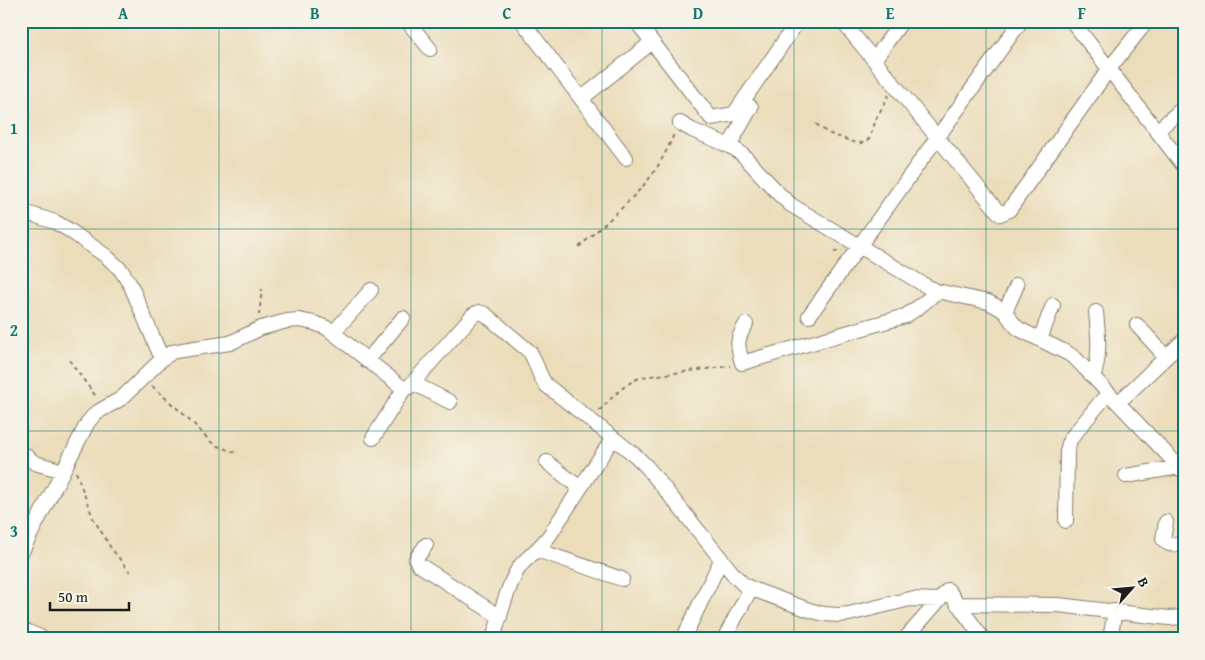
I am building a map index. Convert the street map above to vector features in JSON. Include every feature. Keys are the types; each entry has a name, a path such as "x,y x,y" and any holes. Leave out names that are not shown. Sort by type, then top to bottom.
{"street":[{"path":"407,21 430,49"},
{"path":"522,21 626,158"},
{"path":"636,21 711,118 734,114 798,21"},
{"path":"842,21 1000,214 1009,210 1109,69 1147,21"},
{"path":"874,60 902,21"},
{"path":"810,316 1021,21"},
{"path":"1072,21 1184,166"},
{"path":"581,99 652,42"},
{"path":"1157,130 1184,107"},
{"path":"729,146 751,108"},
{"path":"697,132 706,112"},
{"path":"680,123 729,146 743,156 791,205 860,247 937,291 988,302 996,306 1005,312 1019,329 1069,354 1093,376 1181,470"},
{"path":"21,211 55,222 69,230 106,256 121,270 131,286 162,359"},
{"path":"1005,312 1016,285"},
{"path":"333,333 371,290"},
{"path":"746,324 739,335 738,343 742,363 904,316 923,305 937,291"},
{"path":"1040,339 1053,305"},
{"path":"373,438 409,386 473,315 479,312 485,314 530,352 546,385 636,456 647,467 721,560 744,585 824,614 849,614 910,598 939,600"},
{"path":"1093,376 1097,365 1098,347 1096,312"},
{"path":"367,360 403,318"},
{"path":"21,554 27,526 62,471 88,422 96,413 122,398 162,359 172,352 230,342 258,330 287,321 299,320 327,328 367,360 409,386 450,402"},
{"path":"1137,324 1159,350 1164,359"},
{"path":"1118,403 1184,340"},
{"path":"1066,520 1067,450 1070,440 1108,393"},
{"path":"493,639 514,577 521,565 549,536 613,438"},
{"path":"21,452 36,463 62,471"},
{"path":"547,462 580,488"},
{"path":"1126,476 1181,470"},
{"path":"1166,522 1163,539 1166,544 1173,545 1184,542"},
{"path":"426,545 416,559 418,564 500,617"},
{"path":"537,550 622,579"},
{"path":"683,639 721,560"},
{"path":"724,639 751,588"},
{"path":"905,639 948,590 983,639"},
{"path":"957,604 1058,605 1169,618 1184,618"},
{"path":"1110,639 1115,611"},
{"path":"21,629 42,639"}],"path":[{"path":"816,124 828,133 852,142 862,143 867,141 894,84"},
{"path":"579,247 630,201 652,174 680,123"},
{"path":"258,330 262,289"},
{"path":"69,360 105,408"},
{"path":"590,420 623,387 642,377 720,368 742,363"},
{"path":"143,377 211,442 236,453"},
{"path":"70,456 93,518 111,548 130,572"}]}
